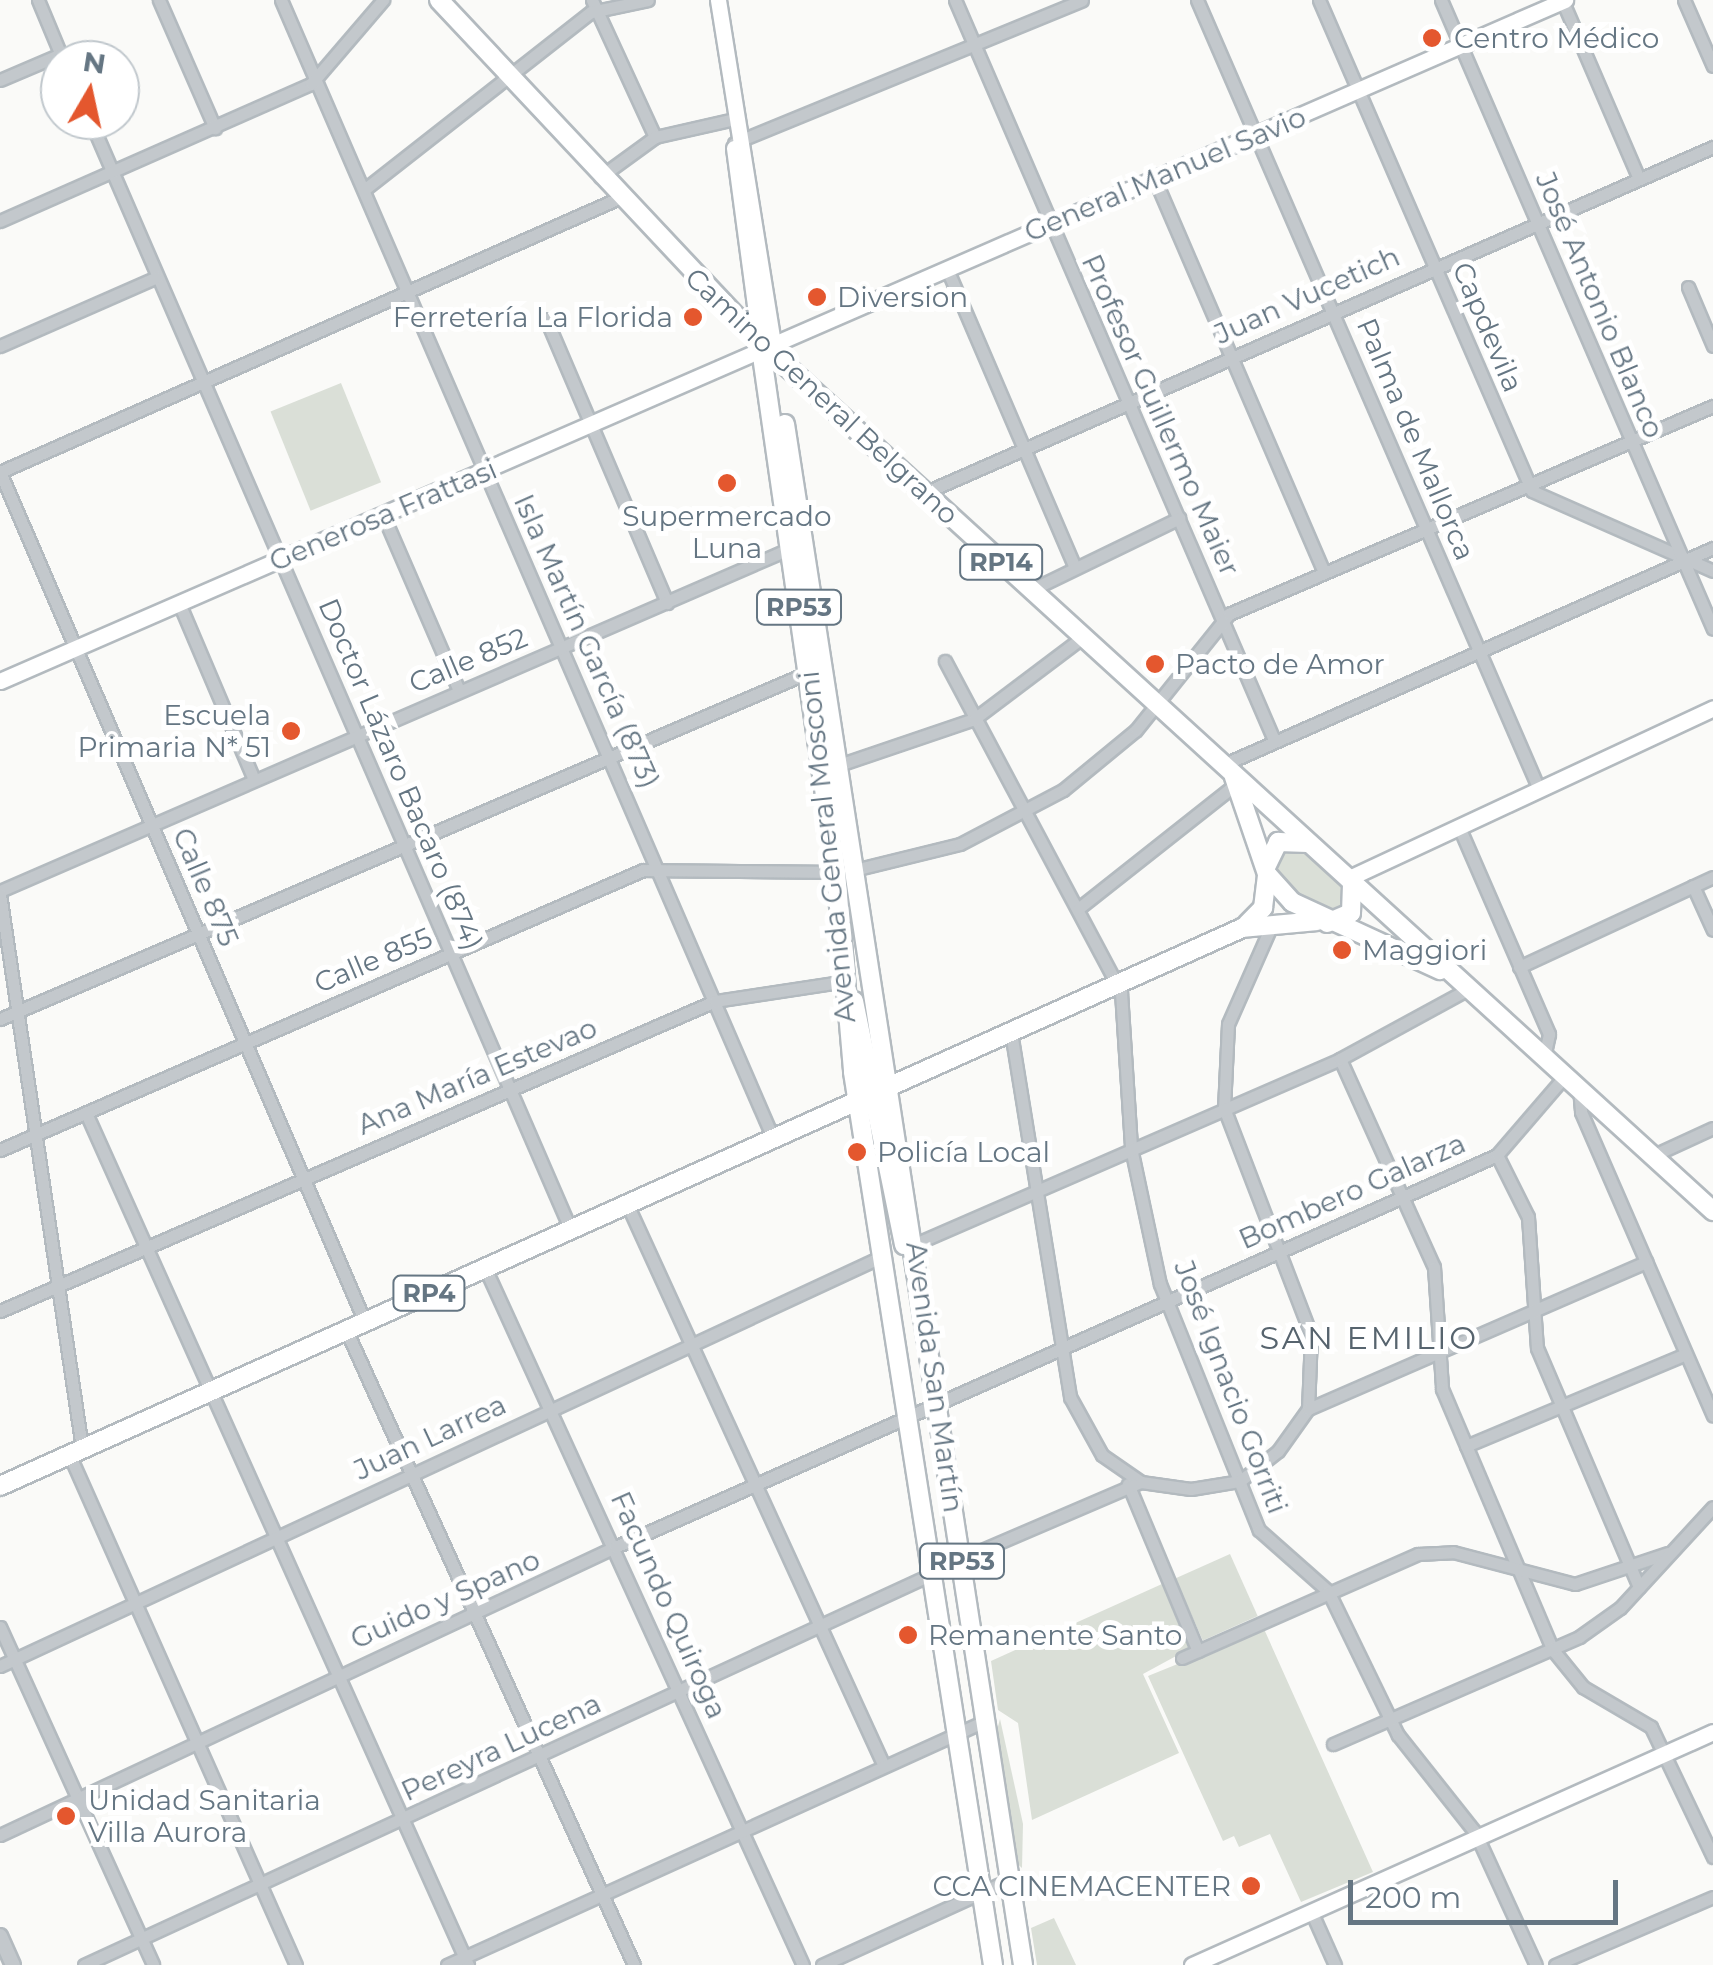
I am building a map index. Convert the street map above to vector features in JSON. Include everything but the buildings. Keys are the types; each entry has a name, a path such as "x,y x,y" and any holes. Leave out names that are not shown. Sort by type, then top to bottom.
{"main road":[{"name":"Camino General Belgrano","path":"439,0 617,200 767,347 1713,1210"},
{"name":"Avenida General Mosconi","path":"718,0 767,347 836,766 845,871 841,982 874,1093"},
{"name":"General Manuel Savio","path":"767,347 1563,0"},
{"name":"Avenida General Mosconi","path":"767,347 790,548 845,871"},
{"name":"Generosa Frattasi","path":"0,681 767,347"},
{"path":"1320,922 1351,913 1350,881 1713,708"},
{"name":"Camino General Belgrano","path":"1230,772 1267,871 1320,922 1470,988"},
{"path":"1242,928 1263,908 1274,844 1308,843"},
{"name":"RP53","path":"845,871 874,1093 935,1382"},
{"name":"RP4","path":"0,1486 1242,928 1273,920 1320,922"},
{"name":"Avenida San Martín","path":"874,1093 915,1244 1022,1965"},
{"name":"Avenida San Martín","path":"874,1093 883,1256 937,1572 993,1965"},
{"path":"1192,1965 1713,1732"}],"street":[{"path":"38,0 55,40"},
{"path":"159,0 215,128"},
{"name":"Isla Martín García (873)","path":"280,0 773,1138"},
{"path":"0,220 215,128 315,80 383,0"},
{"path":"365,189 508,81 594,4 648,0"},
{"name":"Profesor Guillermo Maier","path":"955,0 1274,740"},
{"path":"738,143 1082,0"},
{"name":"Palma de Mallorca","path":"1197,0 1539,789"},
{"name":"Capdevila","path":"1319,0 1529,486"},
{"name":"José Antonio Blanco","path":"1441,0 1713,630"},
{"path":"1563,0 1640,179"},
{"path":"1684,0 1713,66"},
{"path":"594,4 656,137"},
{"path":"0,80 40,65"},
{"path":"598,178 656,137 735,119"},
{"name":"Doctor Lázaro Bacaro (874)","path":"99,140 570,1228"},
{"name":"Juan Vucetich","path":"924,493 1022,446 1713,147"},
{"path":"1156,180 1324,572"},
{"path":"0,472 617,200"},
{"path":"947,269 1074,566"},
{"path":"0,346 158,277"},
{"path":"1688,287 1713,346"},
{"path":"546,318 667,603"},
{"path":"1222,618 1713,406"},
{"name":"Calle 875","path":"0,472 365,1322"},
{"path":"1529,486 1713,571"},
{"path":"383,516 459,692"},
{"path":"1031,590 1179,518"},
{"name":"Calle 852","path":"0,892 790,548"},
{"path":"1079,908 1230,772 1274,740 1713,548"},
{"path":"180,603 254,780"},
{"name":"Calle 855","path":"0,1150 450,954 659,870 845,871 943,850 1024,813 1096,766 1159,704 1222,618"},
{"path":"836,766 974,719 1083,637"},
{"path":"944,661 1118,984"},
{"path":"0,1019 809,672"},
{"path":"1459,827 1549,1034 1544,1058"},
{"path":"1519,967 1713,877"},
{"path":"1692,886 1713,930"},
{"path":"0,892 76,1451 130,1604 296,1965"},
{"path":"961,1559 1135,1484 1191,1489 1240,1480 1278,1451 1308,1409 1314,1349 1224,1108 1228,1024 1273,920"},
{"name":"Ana María Estevao","path":"0,1311 715,1000 841,982"},
{"name":"José Ignacio Gorriti","path":"1118,984 1131,1148 1165,1302 1240,1480 1265,1538 1328,1591 1389,1720 1478,1837 1536,1965"},
{"path":"915,1244 1340,1059 1470,988"},
{"path":"1012,1032 1062,1348 1077,1418 1135,1484 1198,1651"},
{"path":"1340,1059 1404,1196 1440,1288 1438,1352 1466,1446 1553,1650 1583,1687 1645,1720 1666,1754 1713,1857"},
{"path":"1572,1082 1589,1132 1713,1415"},
{"name":"Bombero Galarza","path":"912,1413 1496,1154 1572,1082"},
{"path":"86,1113 271,1538 467,1961"},
{"path":"1589,1132 1613,1120"},
{"path":"1652,1156 1713,1128"},
{"path":"1496,1154 1528,1216 1536,1348 1639,1588"},
{"path":"627,1204 884,1766"},
{"name":"Juan Larrea","path":"0,1666 883,1256"},
{"path":"1308,1409 1646,1262"},
{"name":"Facundo Quiroga","path":"485,1268 553,1407 803,1965"},
{"path":"346,1330 634,1965"},
{"path":"1466,1446 1686,1354"},
{"name":"Guido y Spano","path":"0,1835 336,1675 912,1413"},
{"path":"1333,1744 1553,1650 1639,1588 1713,1507"},
{"path":"1182,1658 1328,1591 1429,1552 1575,1584 1631,1571 1668,1552"},
{"name":"Pereyra Lucena","path":"84,1965 937,1572"},
{"path":"0,1628 153,1965"},
{"path":"447,1965 467,1961 603,1893 987,1720"},
{"path":"822,1965 1012,1879"},
{"path":"1555,1965 1713,1897"},
{"path":"1311,1911 1335,1965"},
{"path":"0,1936 13,1965"}],"shaded area":[{"path":"341,383 381,482 311,511 271,411"},
{"path":"1300,845 1349,887 1347,911 1316,915 1273,874 1274,851"},
{"path":"1230,1554 1258,1616 1203,1641 1175,1578"},
{"path":"1162,1584 1189,1649 1143,1674 1179,1753 1032,1820 1018,1723 998,1710 991,1661"},
{"path":"1264,1629 1373,1872 1301,1902 1270,1834 1239,1847 1234,1836 1223,1841 1148,1676"},
{"path":"1000,1719 1023,1824 1022,1868 1013,1860 994,1741"},
{"path":"1054,1918 1076,1965 1037,1965 1031,1928"}],"place":[{"name":"Centro Médico","path":"1432,38"},
{"name":"Diversion","path":"817,297"},
{"name":"Ferretería La Florida","path":"693,317"},
{"name":"Supermercado Luna","path":"727,483"},
{"name":"Pacto de Amor","path":"1155,664"},
{"name":"Escuela Primaria N* 51","path":"291,731"},
{"name":"Maggiori","path":"1342,950"},
{"name":"Policía Local","path":"857,1152"},
{"name":"Remanente Santo","path":"908,1635"},
{"name":"Unidad Sanitaria Villa Aurora","path":"66,1816"},
{"name":"CCA CINEMACENTER","path":"1251,1886"}],"district":[{"name":"SAN EMILIO","path":"1369,1338"}]}
